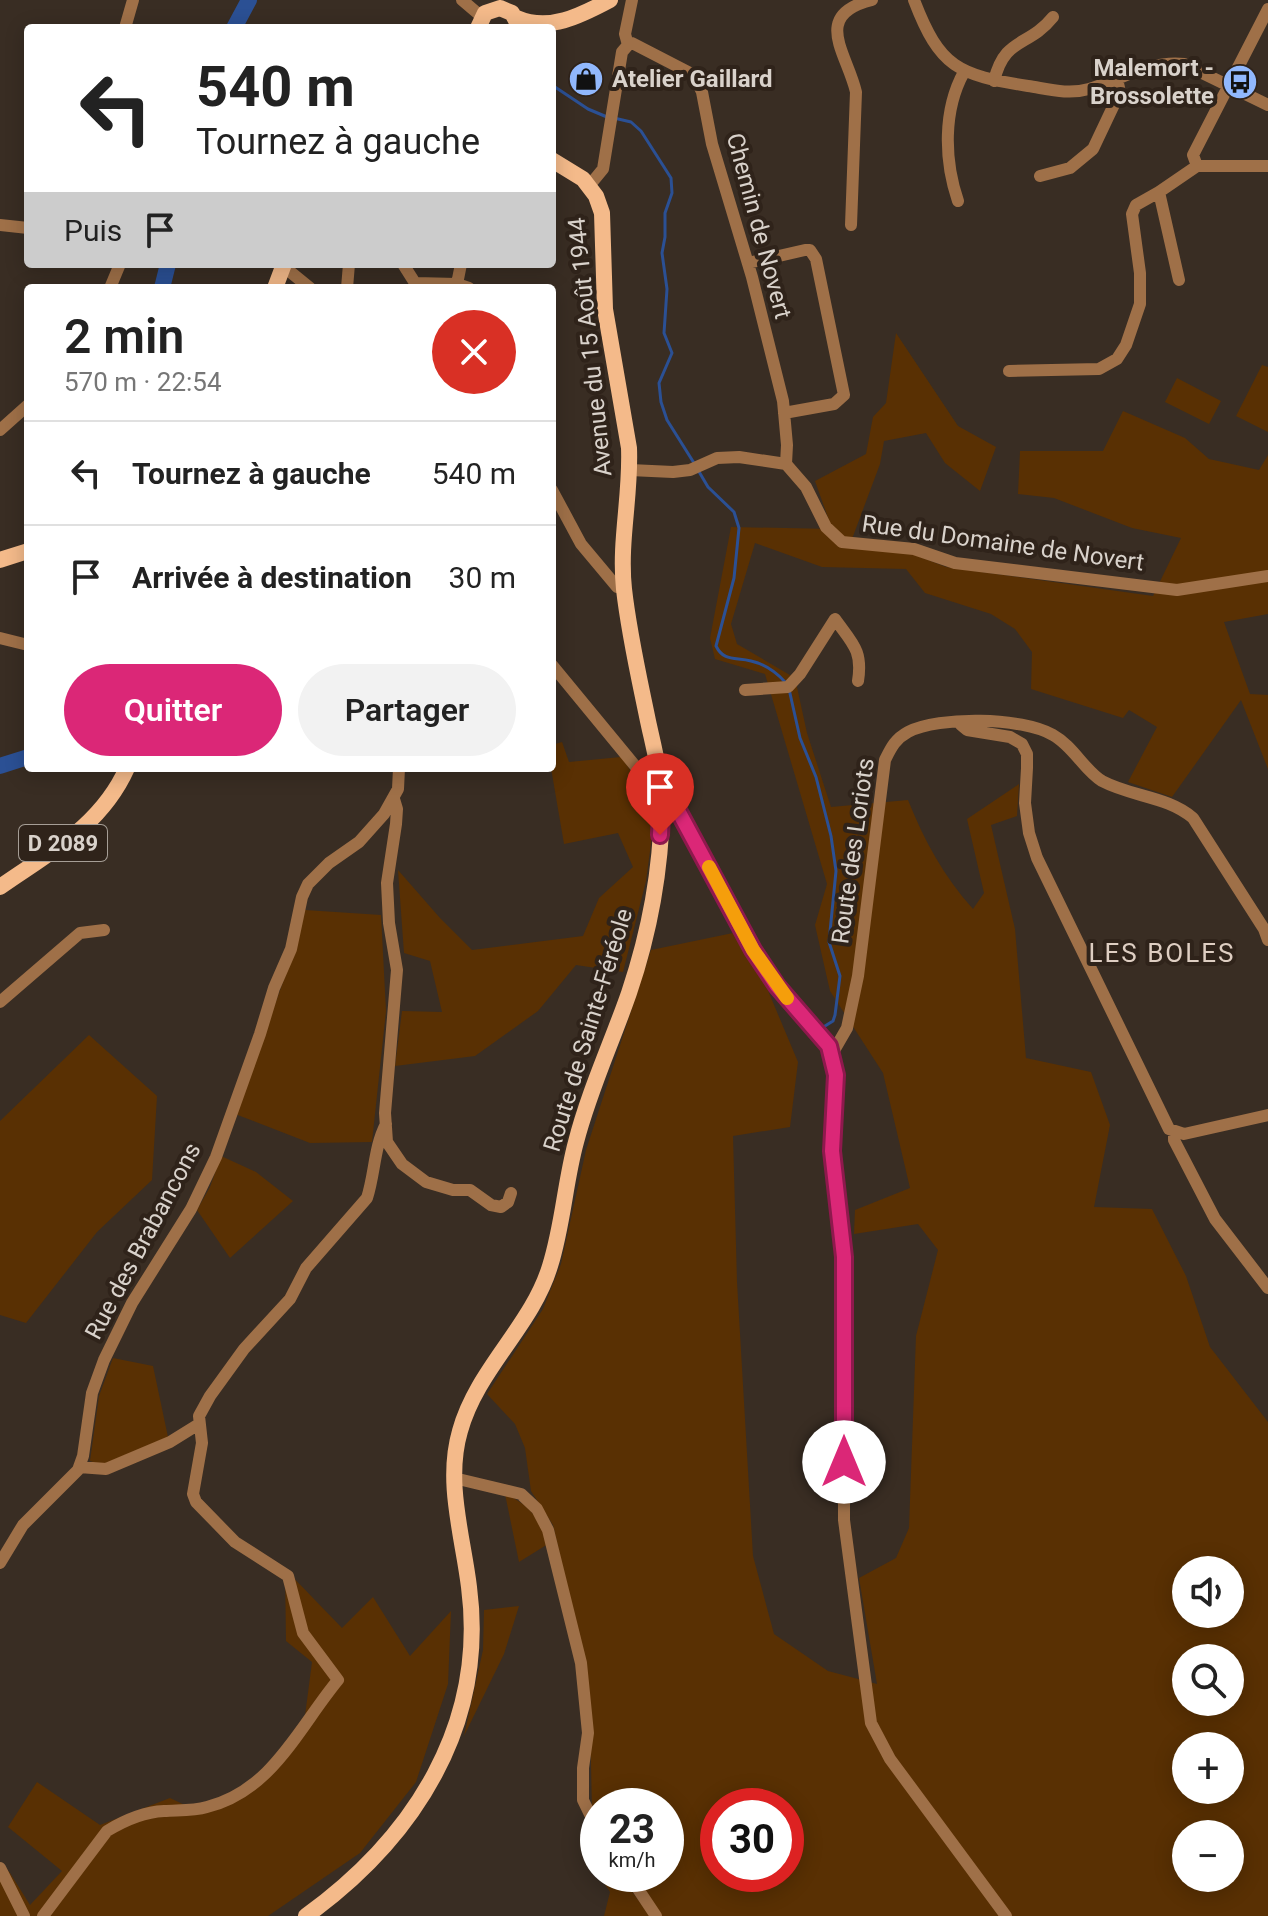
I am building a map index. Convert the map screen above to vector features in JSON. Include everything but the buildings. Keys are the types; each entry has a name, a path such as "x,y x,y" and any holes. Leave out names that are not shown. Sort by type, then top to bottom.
{"main road":[{"path":"554,24 610,0"},
{"path":"483,17 507,9 514,15"},
{"path":"556,162 574,172 589,186"},
{"name":"Avenue du 15 Août 1944","path":"589,186 602,213 605,309 611,355 626,418 630,470 621,549 630,639 662,793"},
{"path":"278,284 290,268"},
{"path":"0,560 24,552"},
{"name":"D 2089","path":"0,887 73,837 95,818 117,790 125,772"},
{"name":"Route de Sainte-Féréole","path":"306,1916 362,1870 395,1836 435,1775 458,1717 470,1675 473,1643 454,1455 467,1410 531,1308 551,1263 576,1139 630,989 652,907 662,793"}],"street":[{"path":"126,24 133,0"},
{"path":"462,0 483,17"},
{"name":"Avenue du 15 Août 1944","path":"589,186 603,169 622,52 628,45 625,34 632,0"},
{"path":"851,225 856,92 837,44 836,29 842,14 856,4 872,0"},
{"path":"914,0 934,43 945,57 964,72 994,81 1068,92 1086,90 1169,62 1184,64 1268,105"},
{"path":"1197,166 1193,155 1268,9"},
{"path":"994,81 998,62 1006,51 1043,30 1053,17"},
{"name":"Chemin de Novert","path":"628,45 632,43 671,62 694,75 698,82 712,144 748,263 784,413 786,464"},
{"path":"958,201 947,142 954,95 964,72"},
{"path":"1040,176 1070,168 1093,149 1120,92 1117,79"},
{"path":"1009,371 1099,369 1117,359 1126,345 1140,304 1140,273 1132,214 1136,205 1197,166 1268,166"},
{"path":"1159,192 1179,280"},
{"path":"0,225 24,228"},
{"path":"748,263 805,250 810,250 816,259 844,395 834,404 784,413"},
{"path":"292,268 306,284"},
{"path":"406,268 415,283 431,284"},
{"path":"0,430 24,411"},
{"path":"630,470 673,472 717,458 739,457 786,464"},
{"name":"Rue du Domaine de Novert","path":"786,464 806,487 826,527 842,542 914,549 955,563 1177,590 1268,576"},
{"path":"556,497 581,544 617,587 624,588"},
{"path":"745,690 788,687 800,674 835,619 859,653 861,665 858,681"},
{"path":"0,638 24,644"},
{"path":"556,670 650,784 674,803 753,950 777,986 829,1046 832,1054 836,1075 832,1151 844,1257 844,1520 871,1723 890,1759 1006,1916"},
{"name":"Route des Loriots","path":"832,1054 847,1028 858,976 885,760 893,743 926,725 1001,721 1028,724 1054,735 1075,752 1100,780 1180,807 1193,818 1268,940"},
{"path":"959,723 967,730 1010,737 1022,744 1027,754 1025,803 1029,833 1037,858 1166,1124 1174,1132 1184,1134 1268,1115"},
{"name":"Rue des Brabancons","path":"79,1467 92,1393 104,1360 132,1303 191,1209 216,1157 274,988 291,949 302,897 308,884 329,863 359,842 394,799 399,772"},
{"path":"394,799 396,824 387,883 389,923 397,970 387,1142 402,1164 426,1182 453,1190 470,1190 491,1205 501,1207 508,1202 511,1193"},
{"path":"0,1002 80,933 104,930"},
{"path":"43,1916 107,1831 118,1824 140,1814 208,1807 237,1796 281,1760 317,1705 338,1680 303,1633 288,1576 235,1542 196,1502 193,1494 202,1443 199,1416 244,1349 290,1299 306,1268 367,1198 372,1184 377,1140 386,1124"},
{"path":"1174,1132 1174,1140 1215,1219 1268,1288"},
{"path":"0,1563 23,1525 79,1467 106,1469 170,1442 199,1424"},
{"path":"454,1478 521,1494 537,1509 548,1530 581,1663 588,1733 583,1788"},
{"path":"0,1868 24,1916"},
{"path":"640,1892 656,1916"}],"shaded area":[{"path":"896,333 958,426 996,447 980,491 945,463 926,433 884,441 880,464 849,547 913,554 946,567 1153,596 1181,538 1132,528 1054,498 1018,494 1020,451 1103,451 1123,411 1185,438 1209,459 1259,470 1268,455 1268,614 1224,622 1250,694 1268,695 1268,769 1241,700 1172,797 1128,782 1157,727 1129,710 1123,718 1031,689 1032,652 1015,629 991,614 925,593 906,569 822,567 755,543 731,624 737,644 795,678 807,733 831,807 908,800 936,858 973,909 984,893 967,819 1019,784 1017,816 991,825 1015,929 1026,1058 1091,1072 1110,1125 1094,1207 1152,1209 1186,1276 1210,1347 1268,1422 1268,1916 656,1916 641,1892 684,1892 684,1788 592,1788 590,1715 580,1641 553,1525 531,1491 525,1448 515,1424 487,1394 543,1309 561,1264 586,1150 651,950 733,933 764,981 798,1062 790,1127 733,1136 737,1282 753,1556 774,1634 828,1671 877,1684 859,1578 896,1558 909,1528 916,1336 938,1250 918,1224 854,1234 855,1210 910,1188 883,1073 830,991 815,925 827,884 765,674 715,659 710,638 731,527 832,529 815,481 866,454 873,417 886,403"},
{"path":"1262,365 1268,367 1268,432 1236,416"},
{"path":"1177,378 1221,401 1209,424 1165,402"},
{"path":"562,742 569,762 621,757 656,806 646,881 623,972 576,965 538,1011 475,1056 395,1066 402,1011 442,1012 430,961 404,953 398,870 472,950 583,936 599,898 633,867 618,833 564,844 552,772 556,772 556,744"},
{"path":"305,910 381,915 386,1011 372,1142 310,1143 235,1114 294,952"},
{"path":"89,1035 157,1096 152,1180 97,1232 26,1323 0,1315 0,1121"},
{"path":"221,1156 256,1172 293,1201 230,1258 197,1210 210,1187"},
{"path":"113,1358 153,1366 168,1437 102,1465 90,1461 99,1396"},
{"path":"505,1494 533,1514 548,1544 519,1562"},
{"path":"285,1569 342,1628 373,1597 410,1656 451,1611 448,1684 416,1782 360,1853 268,1916 0,1916 0,1862 30,1905 62,1871 8,1827 37,1782 100,1825 170,1798 191,1808 243,1790 303,1731 312,1662 286,1641"},
{"path":"519,1606 504,1654 464,1736 483,1650 484,1610"},
{"path":"610,1892 632,1892 650,1916 604,1916"}],"waterway":[{"path":"236,24 249,0"},
{"path":"556,88 588,109 607,117"},
{"path":"614,118 631,122 641,131 671,178 672,193 665,213 662,253 667,289 664,333 672,353 659,383 667,420 694,463"},
{"path":"163,284 167,268"},
{"path":"698,470 708,487 734,512 739,528 734,578 716,646 726,657 761,664 785,682"},
{"path":"789,689 800,738 816,777 836,871 829,942 840,976 835,1015 833,1021 825,1026"},
{"path":"0,766 24,758"}],"slow traffic":[{"path":"709,867 753,950 787,998"}],"place":[{"name":"Atelier Gaillard","path":"586,79"},
{"name":"Malemort - Brossolette","path":"1240,82"}],"district":[{"name":"LES BOLES","path":"1162,953"}],"route":[{"path":"660,835 662,793 674,803 753,950 777,986 829,1046 832,1054 836,1075 832,1151 844,1257 844,1462"}]}
